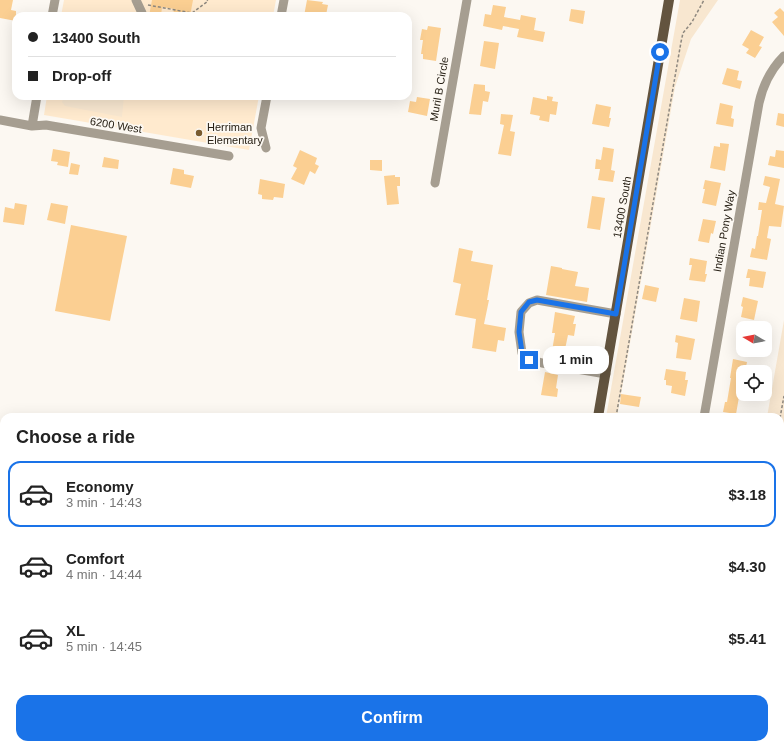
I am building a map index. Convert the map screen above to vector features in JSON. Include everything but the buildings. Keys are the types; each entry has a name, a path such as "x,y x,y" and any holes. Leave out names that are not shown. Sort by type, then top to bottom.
{"main road":[{"name":"13400 South","path":"599,413 669,0"}],"street":[{"path":"53,12 55,0"},
{"path":"136,0 142,12"},
{"path":"282,12 284,0"},
{"name":"Muril B Circle","path":"435,183 467,0"},
{"name":"Indian Pony Way","path":"705,413 760,99 767,79 784,56"},
{"path":"32,126 36,100"},
{"path":"266,100 261,128 266,148"},
{"name":"6200 West","path":"0,120 32,126 46,126 228,156"},
{"path":"606,374 529,360 522,352 519,332 521,312 529,302 537,300 616,314"}],"path":[{"path":"193,12 208,1 207,0"},
{"path":"617,413 681,42 683,33 692,22 704,0"},
{"path":"148,5 186,12"},
{"path":"781,413 784,396"}],"shaded area":[{"path":"64,0 276,0 274,12 62,12"},
{"path":"680,0 718,0 691,39 675,87 618,413 607,413"},
{"name":"Herriman Elementary","path":"46,100 258,100 249,150 44,115"},
{"path":"63,100 124,100 122,117 65,106 62,102"},
{"path":"784,320 784,413 768,413 770,401 772,401 772,388"}],"place":[{"name":"Herriman Elementary","path":"199,133"}],"route":[{"path":"529,360 522,352 519,332 521,312 529,302 537,300 616,314 660,52"}]}
